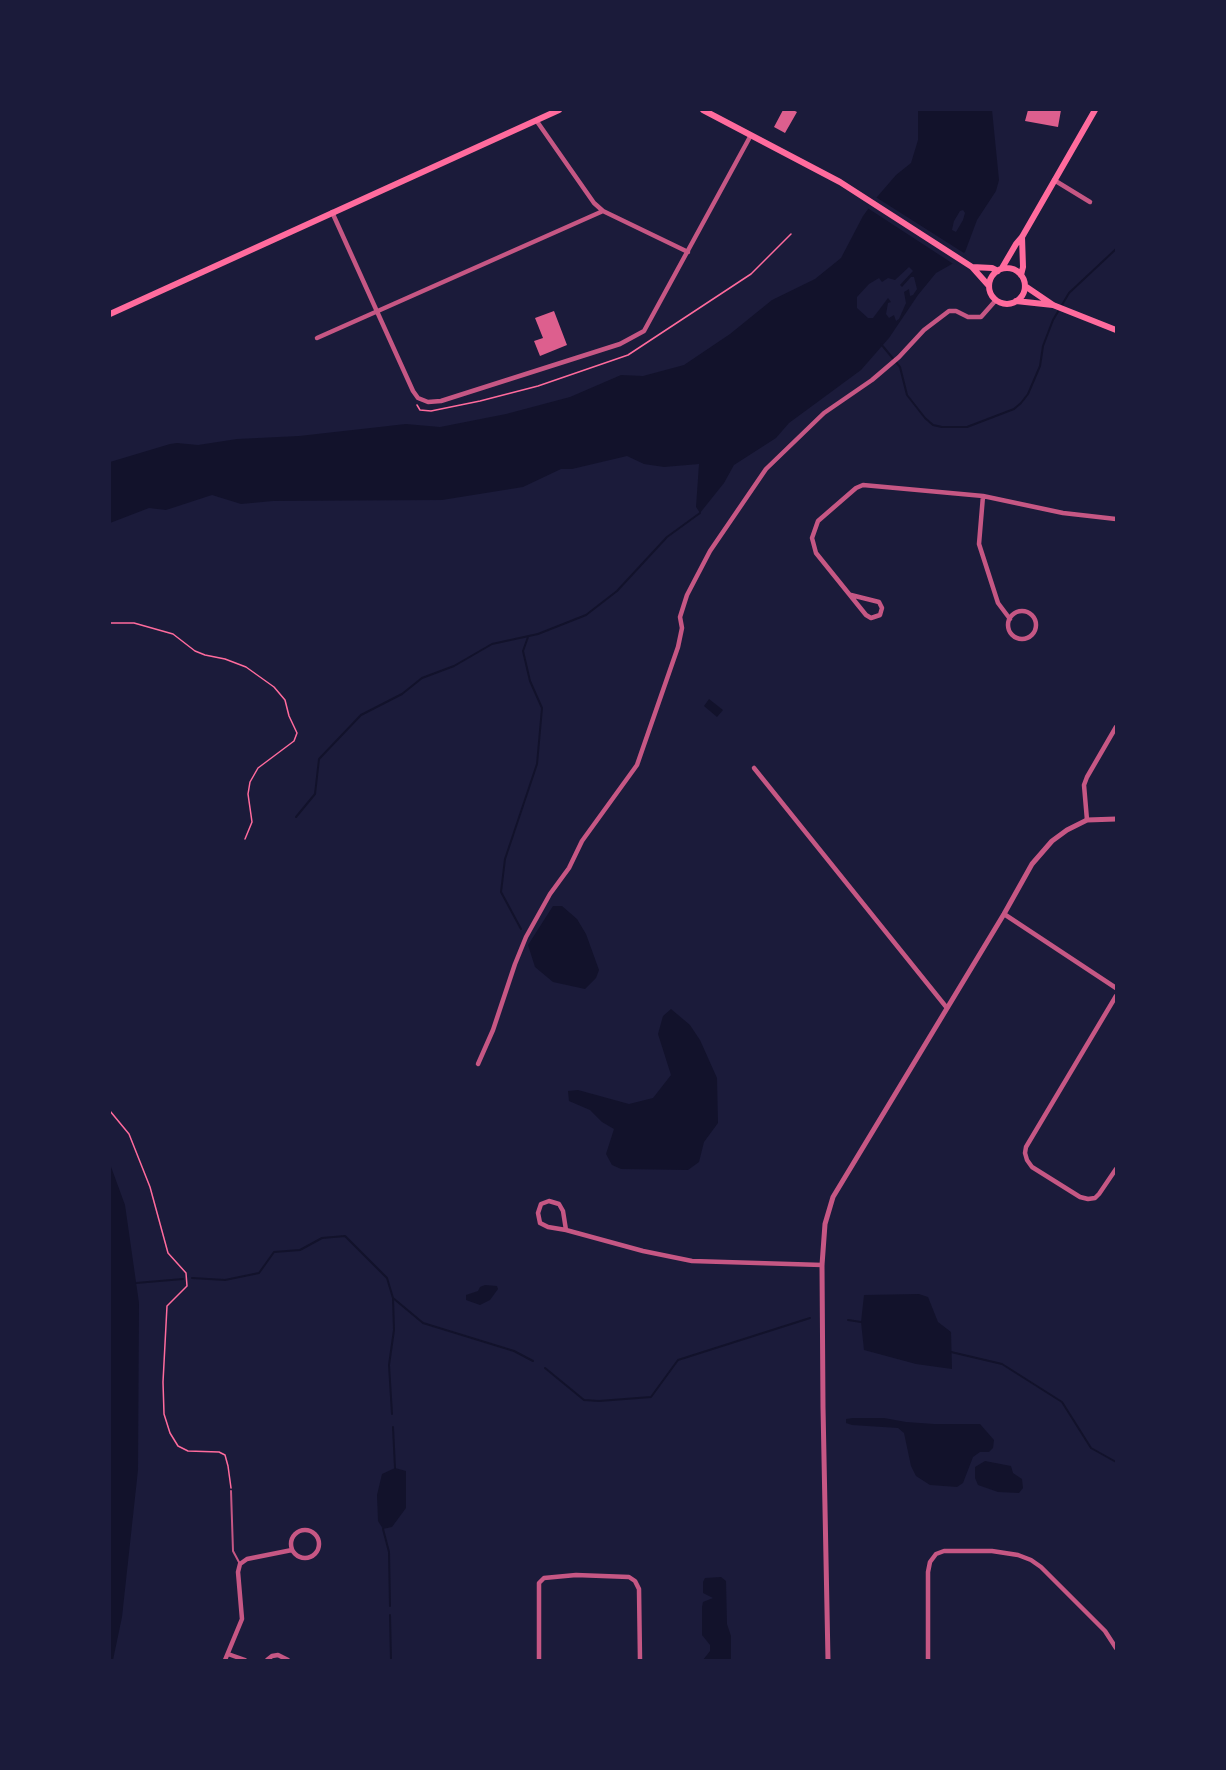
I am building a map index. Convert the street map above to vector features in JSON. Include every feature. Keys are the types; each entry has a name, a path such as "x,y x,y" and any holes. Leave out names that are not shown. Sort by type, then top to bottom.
{"main road":[{"path":"110,314 559,110"},
{"path":"703,110 840,182 972,267 989,286"},
{"path":"1053,304 1016,301 1006,303 996,300 989,286 991,277 1000,269 1022,237 1095,110"},
{"path":"1021,275 1022,237"},
{"path":"972,267 1015,269 1021,275 1025,286 1023,294 1016,301"},
{"path":"1025,286 1053,304 1116,330"}],"street":[{"path":"536,120 594,203 603,211 688,252"},
{"path":"332,212 418,398 428,402 441,401 620,344 644,331 751,135"},
{"path":"1054,180 1090,202"},
{"path":"318,338 603,211"},
{"path":"478,1064 494,1030 526,937 550,894 569,868 582,841 637,765 678,648 682,628 680,617 687,595 710,551 766,469 824,413 872,380 899,357 924,330 949,311 956,311 968,317 981,316 996,300"},
{"path":"850,595 879,602 882,608 880,615 871,618 866,615 816,553 812,538 818,521 856,488 870,484 983,496 1063,513 1116,519"},
{"path":"983,496 979,544 998,603 1010,619 1010,632 1016,638 1030,638 1036,631 1036,621 1026,611 1016,612 1010,619"},
{"path":"1087,820 1084,784 1116,727"},
{"path":"754,768 947,1008"},
{"path":"828,1660 822,1265 825,1224 833,1197 1032,864 1042,851 1067,830 1087,820 1116,819"},
{"path":"1004,914 1116,988"},
{"path":"1116,996 1026,1147 1025,1153 1032,1167 1080,1197 1088,1199 1095,1198 1099,1194 1116,1169"},
{"path":"566,1230 563,1211 559,1204 549,1201 541,1204 538,1214 540,1223 548,1227 643,1251 692,1261 822,1265"},
{"path":"225,1660 242,1619 238,1572 240,1564 247,1559 292,1550 303,1558 312,1557 319,1550 318,1536 310,1530 301,1530 291,1540 292,1550"},
{"path":"928,1660 928,1572 930,1562 936,1554 944,1551 992,1551 1018,1555 1031,1560 1041,1567 1105,1631 1116,1648"},
{"path":"539,1660 539,1583 543,1578 576,1575 629,1577 635,1581 639,1589 640,1660"},
{"path":"228,1654 245,1660"},
{"path":"267,1660 278,1655 288,1660"}],"lane":[{"path":"231,1491 233,1551 240,1564"}],"path":[{"path":"110,622 134,623 173,634 195,651 246,667 274,687 285,700 297,733 294,741 258,768 250,782 248,794 252,822 245,839"},
{"path":"110,1111 129,1134 150,1188 168,1253 186,1273 187,1286 167,1306 162,1382 164,1414 170,1433 178,1446 188,1451 219,1452 225,1455 231,1491"}],"shaded area":[{"path":"918,110 992,110 999,180 996,191 977,220 965,252 952,264 936,273 889,338 861,370 789,423 776,438 734,465 724,483 700,513 696,507 699,464 664,467 644,464 627,456 572,469 561,469 523,487 442,500 273,501 241,504 212,495 166,510 149,508 110,523 110,462 170,444 198,445 237,439 299,436 406,424 440,427 506,414 570,397 621,375 643,376 684,365 730,334 772,300 815,279 841,258 863,216 877,197 896,175 911,163 918,140","holes":["963,210 965,213 963,220 956,232 952,230 954,221","909,267 913,271 900,285 902,287 911,277 914,277 917,289 910,296 909,289 904,292 906,303 899,319 896,321 894,315 889,318 886,314 888,303 891,302 888,298 873,318 868,318 857,308 857,297 869,284 879,278 882,282 888,278 895,280"]},
{"path":"709,699 723,710 717,717 704,706"},
{"path":"553,906 562,906 577,919 586,934 599,970 596,978 585,989 553,982 535,967 528,945"},
{"path":"671,1009 690,1025 700,1040 717,1078 718,1123 704,1142 699,1162 688,1170 621,1169 612,1165 606,1154 614,1129 602,1122 590,1110 569,1101 568,1091 578,1090 629,1104 653,1098 671,1075 658,1034 663,1016"},
{"path":"110,1164 125,1205 139,1303 138,1470 122,1617 113,1660 110,1660"},
{"path":"485,1285 497,1286 498,1289 490,1300 480,1305 466,1300 466,1295 478,1291"},
{"path":"919,1294 928,1297 938,1322 951,1332 952,1369 916,1364 864,1350 861,1322 864,1295"},
{"path":"884,1418 934,1424 980,1424 994,1440 993,1448 989,1452 980,1452 973,1457 963,1483 957,1487 930,1485 916,1476 911,1466 904,1433 898,1428 846,1423 846,1419"},
{"path":"985,1461 1011,1466 1013,1473 1022,1479 1023,1488 1019,1493 998,1492 978,1485 975,1478 975,1467"},
{"path":"395,1468 406,1471 406,1508 392,1527 383,1529 378,1521 377,1495 382,1474"},
{"path":"721,1577 726,1581 731,1660 703,1660 710,1651 710,1645 702,1635 702,1607 703,1602 713,1598 703,1593 703,1582 705,1578"}],"pier":[{"path":"874,196 967,255 955,265 866,207"}],"building":[{"path":"783,110 797,112 785,133 774,127"},
{"path":"1028,110 1061,110 1058,127 1025,121"},
{"path":"554,311 567,345 540,356 534,341 543,338 535,318"}],"waterway":[{"path":"881,344 900,367 907,395 933,425 967,427 1014,409 1028,394 1040,366 1043,346 1053,320 1069,293 1116,249"},
{"path":"296,817 315,794 319,759 361,715 402,694 422,678 454,666 492,644 538,634 586,615 617,591 667,537 700,513"},
{"path":"521,929 501,892 505,859 537,764 542,708 530,681 523,651 528,637"},
{"path":"192,1278 225,1280 259,1273 274,1252 300,1250 322,1238 345,1236 387,1278 393,1298 394,1330 389,1365 392,1414"},
{"path":"136,1283 183,1279"},
{"path":"393,1298 423,1323 514,1351 533,1361"},
{"path":"545,1368 584,1400 651,1397 678,1360 810,1318"},
{"path":"848,1320 861,1322"},
{"path":"951,1352 1002,1364 1062,1402 1091,1448 1116,1462"},
{"path":"393,1427 395,1468"},
{"path":"383,1529 389,1552 390,1606"},
{"path":"390,1615 391,1660"}]}
